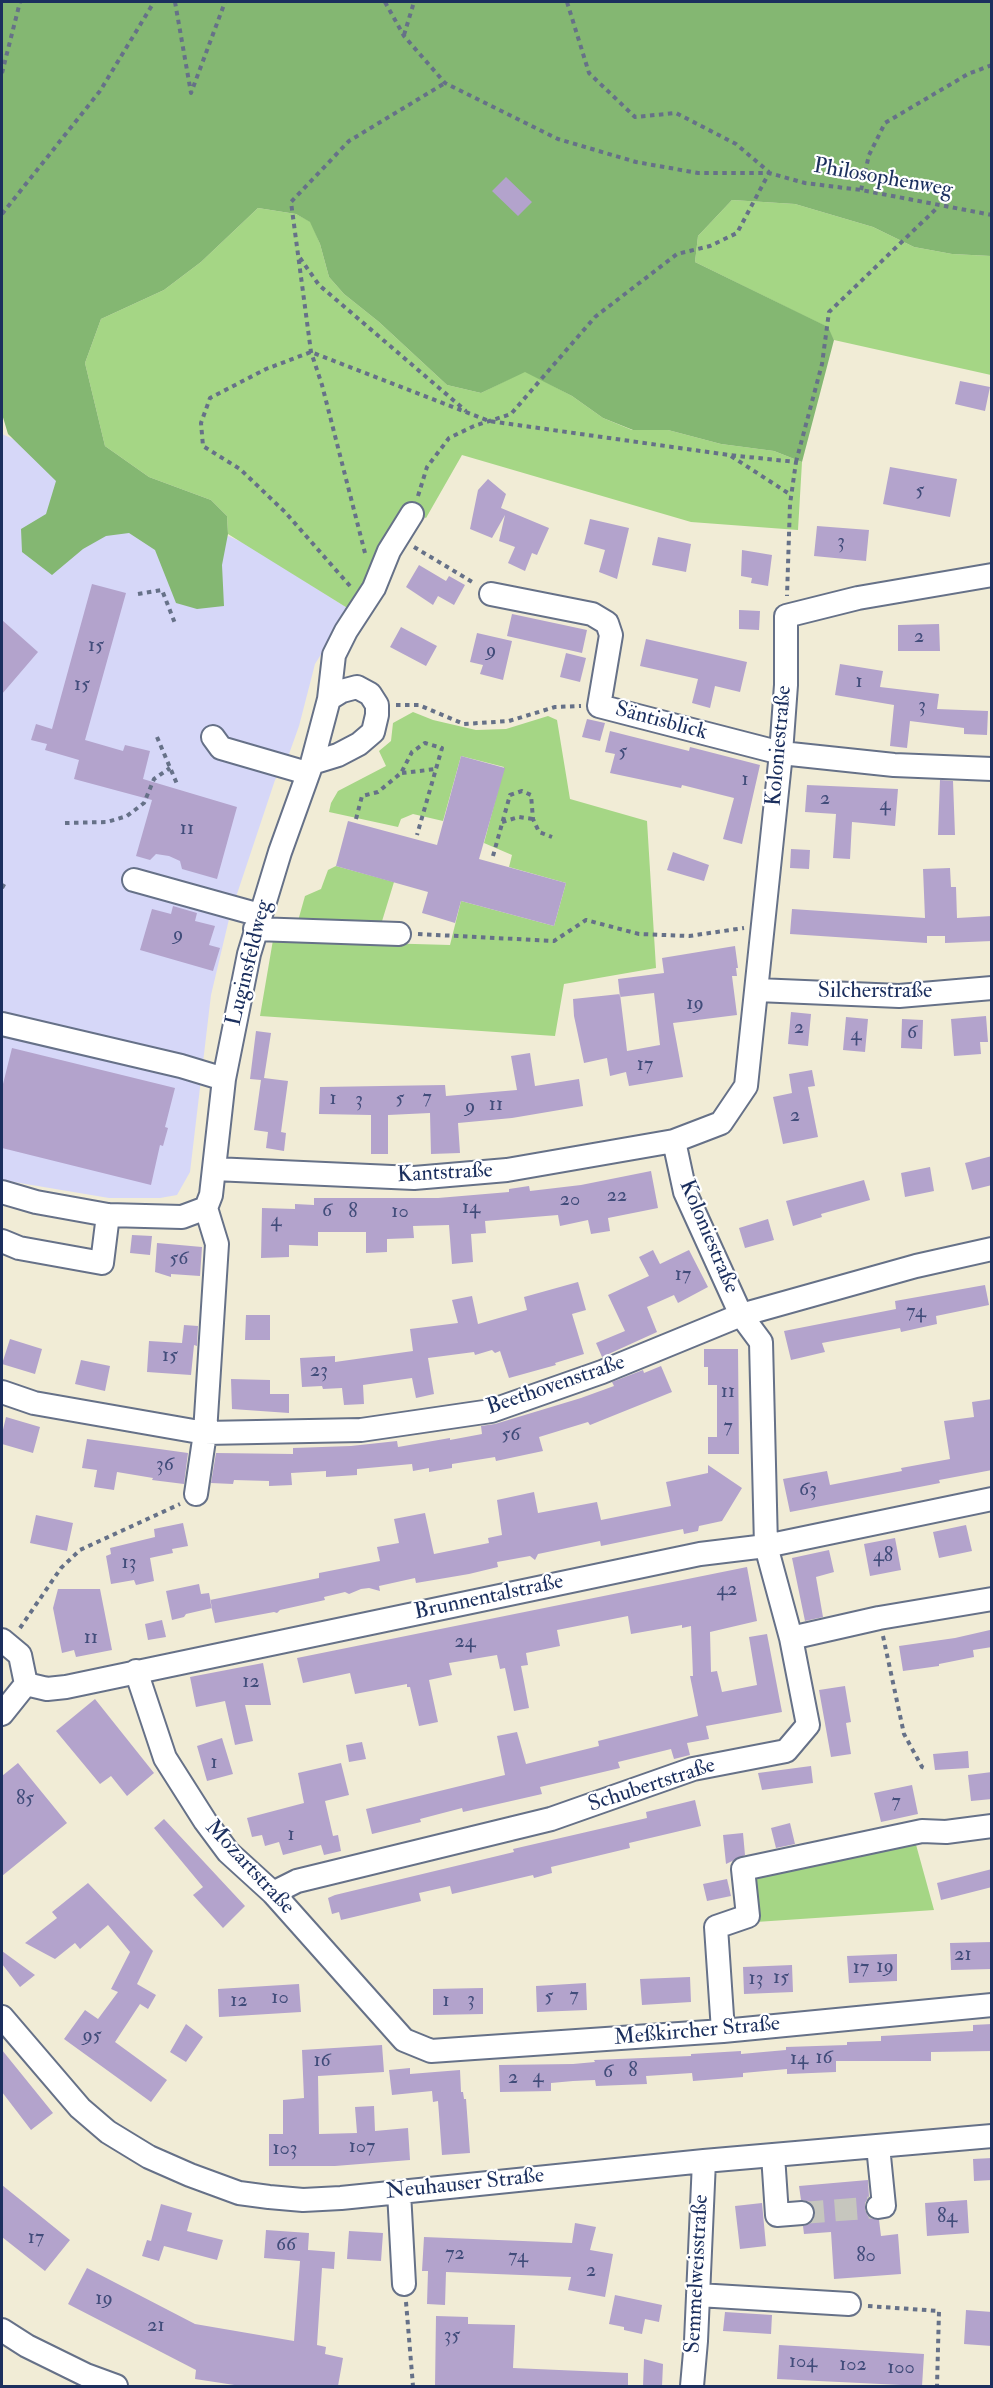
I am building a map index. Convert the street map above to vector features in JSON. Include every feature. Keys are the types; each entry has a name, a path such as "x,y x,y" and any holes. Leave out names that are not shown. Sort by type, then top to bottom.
{"street":[{"name":"Luginsfeldweg","path":"206,1208 211,1195 224,1079 258,922 309,768 329,699 334,656 374,588 389,551 412,514"},
{"path":"786,616 858,598 992,575"},
{"name":"Säntisblick","path":"492,594 592,614 607,623 611,635 599,706 781,753 894,765 992,769"},
{"name":"Koloniestraße","path":"786,616 786,685 781,753 746,1086 721,1123 674,1141 685,1192 741,1315 761,1342 766,1546 791,1638"},
{"path":"213,737 221,748 309,768 358,744 373,732 377,705 370,694 357,687 342,691 329,699"},
{"path":"134,880 258,922 399,934"},
{"name":"Silcherstraße","path":"757,990 899,996 992,988"},
{"path":"2,1024 181,1066 224,1079"},
{"name":"Kantstraße","path":"214,1169 414,1178 507,1170 674,1141"},
{"path":"2,1192 36,1202 108,1215 182,1217 206,1208 217,1244 205,1433 196,1494"},
{"path":"2,1241 19,1248 102,1263 108,1215"},
{"name":"Beethovenstraße","path":"2,1392 34,1403 205,1433 361,1430 492,1411 602,1372 741,1315 916,1266 992,1248"},
{"name":"Brunnentalstraße","path":"26,1684 47,1689 66,1687 700,1554 766,1546 992,1499"},
{"path":"791,1638 879,1618 992,1599"},
{"name":"Schubertstraße","path":"273,1893 297,1881 552,1819 693,1769 786,1751 808,1725 791,1638"},
{"path":"2,1714 26,1684 20,1655 5,1642"},
{"name":"Mozartstraße","path":"136,1671 165,1758 228,1852 273,1893 404,2040"},
{"path":"723,2031 716,1926 748,1916 743,1869 922,1831 946,1832 992,1826"},
{"name":"Meßkircher Straße","path":"404,2040 431,2051 723,2031 992,2005"},
{"name":"Neuhauser Straße","path":"2,2017 80,2108 108,2132 149,2157 190,2175 239,2193 269,2198 303,2200 399,2192 704,2161 992,2136"},
{"path":"878,2146 884,2206 878,2207"},
{"path":"773,2155 777,2215 802,2213"},
{"name":"Semmelweisstraße","path":"692,2386 704,2161"},
{"path":"399,2192 404,2284"},
{"path":"698,2295 849,2304"},
{"path":"2,2330 84,2381 116,2386"}],"path":[{"path":"2,73 20,2"},
{"path":"2,214 100,91 154,2"},
{"path":"175,2 191,93 225,2"},
{"path":"385,2 404,36 445,83 558,139 636,162 698,173 769,173"},
{"path":"404,36 414,2"},
{"path":"567,2 589,73 635,117 676,113 736,144 769,173"},
{"path":"861,190 869,155 885,123 968,74 992,65"},
{"path":"365,555 322,385 311,352 291,202 349,141 445,83"},
{"path":"412,514 427,467 450,438 511,414 595,317 677,254 710,246 737,233 769,173"},
{"name":"Philosophenweg","path":"769,173 805,183 861,190 992,215"},
{"path":"786,616 791,495 796,462 822,364 829,312 939,206"},
{"path":"298,256 319,285 469,413"},
{"path":"364,603 285,512 240,469 203,446 201,423 210,398 266,369 311,352 489,421 729,455 796,462"},
{"path":"729,455 791,495"},
{"path":"398,537 492,594"},
{"path":"138,594 162,590 176,626"},
{"path":"377,705 419,705 464,724 510,721 555,707 599,706"},
{"path":"158,737 177,784"},
{"path":"356,819 362,796 378,792 401,773 412,752 425,743 442,748 417,835"},
{"path":"65,823 107,822 128,816 144,803 154,779 170,768"},
{"path":"401,773 436,769"},
{"path":"493,856 510,795 522,791 531,795 534,819 539,832 552,837"},
{"path":"502,822 519,817 534,819"},
{"path":"2,888 6,881"},
{"path":"399,934 554,941 586,920 639,934 689,936 764,925"},
{"path":"5,1642 61,1568 80,1550 175,1507 196,1494"},
{"path":"879,1618 904,1734 922,1767 927,1769"},
{"path":"404,2284 413,2386"},
{"path":"849,2304 939,2311 936,2386"}],"shaded area":[{"path":"2,434 246,544 349,609 315,664 299,726 289,754 275,780 230,915 211,995 190,1172 177,1195 160,1198 109,1198 2,1180"}],"green space":[{"path":"2,2 991,2 991,256 952,254 914,247 873,227 795,204 732,200 698,236 695,262 828,327 834,340 802,462 774,451 721,444 668,430 633,430 603,418 572,396 525,372 481,393 447,385 379,322 344,294 329,277 320,244 310,222 296,214 258,208 201,262 164,290 101,319 85,363 105,446 149,477 211,500 227,516 228,534 222,565 224,606 197,609 176,603 155,550 129,533 106,536 83,549 52,575 22,552 21,529 46,514 56,481 8,434 2,414"},
{"path":"732,200 795,204 873,227 914,247 952,254 991,256 991,375 834,340 827,327 695,262 698,236"},
{"path":"258,208 296,214 311,222 329,277 344,294 379,322 447,385 481,393 525,371 572,396 603,418 632,430 668,430 721,444 774,451 802,462 798,530 691,522 462,455 426,518 404,508 349,609 228,534 227,516 211,500 149,477 105,446 85,363 101,319 164,290 201,262"},
{"path":"413,712 433,720 476,730 506,729 548,716 557,720 570,799 647,821 656,968 564,984 555,1036 260,1016 273,940 450,945 461,901 554,926 566,883 509,867 512,855 484,843 504,767 461,756 443,821 413,814 401,819 398,827 329,812 338,791 386,766 379,751 391,741 393,723"},
{"path":"336,866 394,882 379,931 296,928 305,896 321,889 328,870"},
{"path":"915,1841 934,1910 756,1922 749,1873"}],"building":[{"path":"506,177 532,202 518,216 492,191"},
{"path":"960,381 990,387 985,411 955,404"},
{"path":"890,467 957,479 950,517 883,504"},
{"path":"488,479 506,494 501,508 549,528 537,555 532,553 525,571 508,563 515,547 499,541 505,515 492,538 470,529 478,490"},
{"path":"590,519 629,528 617,579 599,572 605,550 584,544"},
{"path":"817,526 869,530 866,561 814,556"},
{"path":"658,537 691,544 686,572 652,565"},
{"path":"742,550 772,555 768,586 751,583 752,578 741,576"},
{"path":"419,565 446,581 449,576 465,585 454,605 438,596 433,605 406,587"},
{"path":"92,584 126,593 85,740 123,751 125,745 150,751 143,779 237,807 217,879 182,869 180,861 169,856 156,854 150,860 136,856 152,800 74,779 79,760 45,750 47,744 31,740 36,724 52,729"},
{"path":"739,610 760,611 759,630 739,629"},
{"path":"512,614 587,630 582,653 507,636"},
{"path":"2,620 38,652 2,694"},
{"path":"939,624 940,651 898,651 898,625"},
{"path":"401,627 437,646 426,666 390,647"},
{"path":"477,633 512,641 503,680 480,674 483,665 470,662"},
{"path":"646,639 747,662 740,692 715,686 710,708 692,703 698,679 640,666"},
{"path":"566,653 586,658 580,682 560,677"},
{"path":"840,664 883,671 880,687 939,694 937,709 988,711 987,735 964,734 964,728 910,721 907,748 890,746 894,705 835,695"},
{"path":"587,719 605,723 600,741 582,737"},
{"path":"610,731 689,751 690,747 760,765 742,844 723,839 734,798 682,785 681,788 610,773 615,754 605,752"},
{"path":"461,756 505,768 479,859 566,883 554,926 461,901 455,923 422,913 428,892 336,866 348,821 437,845"},
{"path":"940,780 953,781 955,835 938,835"},
{"path":"807,785 898,789 895,826 852,822 850,859 833,858 836,814 805,812"},
{"path":"791,849 810,850 809,869 790,868"},
{"path":"673,852 709,865 704,881 667,870"},
{"path":"950,868 951,887 956,887 957,918 992,916 992,941 945,943 945,936 927,936 927,943 790,934 792,909 925,918 923,869"},
{"path":"173,906 197,913 195,921 215,926 209,945 220,948 213,971 140,950 152,909 171,914"},
{"path":"735,946 738,968 736,968 737,976 732,976 737,1015 673,1023 683,1077 629,1086 626,1072 610,1076 607,1058 584,1063 574,1016 573,999 620,994 618,979 664,973 662,958","holes":["654,993 660,1045 627,1051 620,997"]},
{"path":"791,1012 811,1014 808,1046 788,1044"},
{"path":"986,1016 988,1042 980,1042 981,1054 954,1056 951,1019"},
{"path":"846,1017 868,1019 865,1052 843,1050"},
{"path":"902,1019 923,1020 922,1049 901,1048"},
{"path":"256,1031 271,1033 264,1078 288,1081 281,1132 286,1133 284,1151 266,1148 268,1132 254,1130 261,1080 250,1079"},
{"path":"12,1048 175,1088 165,1127 168,1128 163,1146 160,1145 151,1185 2,1148 2,1088"},
{"path":"530,1053 535,1086 579,1079 583,1106 512,1118 458,1123 460,1153 431,1154 430,1113 388,1115 388,1154 371,1154 371,1115 319,1114 320,1087 445,1085 446,1096 517,1090 511,1056"},
{"path":"812,1070 815,1086 808,1087 818,1137 783,1144 773,1097 792,1093 789,1074"},
{"path":"992,1156 992,1185 972,1190 965,1163"},
{"path":"930,1167 934,1191 905,1197 901,1173"},
{"path":"651,1171 658,1208 608,1218 610,1231 591,1234 588,1220 560,1226 558,1215 485,1221 486,1233 471,1234 473,1262 452,1264 449,1225 413,1226 414,1238 387,1239 387,1252 366,1253 366,1232 318,1232 318,1246 289,1245 289,1257 261,1258 262,1208 295,1209 295,1204 314,1205 314,1198 438,1198 509,1192 509,1189 529,1186 530,1191 581,1185"},
{"path":"864,1180 870,1200 821,1214 822,1217 793,1226 786,1201"},
{"path":"768,1219 774,1240 745,1248 739,1228"},
{"path":"132,1235 152,1236 150,1255 130,1253"},
{"path":"157,1243 202,1247 200,1276 171,1274 171,1277 155,1272"},
{"path":"653,1250 660,1264 689,1250 708,1287 678,1303 674,1295 647,1307 657,1332 602,1357 596,1343 625,1331 608,1295 649,1276 639,1257"},
{"path":"578,1282 586,1310 572,1314 584,1354 555,1363 556,1365 509,1378 500,1351 428,1358 434,1394 416,1398 412,1378 363,1385 364,1404 344,1405 342,1388 302,1387 300,1358 335,1356 335,1362 413,1351 410,1329 458,1323 452,1300 472,1296 478,1324 527,1310 524,1297"},
{"path":"985,1285 989,1305 936,1316 937,1324 901,1332 900,1328 822,1343 825,1352 791,1360 784,1331 896,1309 895,1301"},
{"path":"246,1315 270,1315 270,1340 245,1340"},
{"path":"184,1325 198,1326 197,1346 194,1345 191,1375 147,1372 149,1341 182,1343"},
{"path":"10,1339 42,1349 35,1374 2,1364"},
{"path":"704,1349 738,1349 739,1454 708,1454 708,1437 717,1437 717,1385 708,1385 708,1367 704,1367"},
{"path":"81,1360 110,1366 105,1391 75,1384"},
{"path":"661,1366 672,1392 590,1425 588,1422 539,1437 543,1451 496,1461 495,1457 452,1464 452,1468 429,1472 429,1468 413,1471 412,1464 357,1469 357,1475 326,1477 326,1471 291,1473 292,1485 269,1486 269,1481 234,1480 233,1484 211,1483 216,1453 293,1454 293,1448 351,1446 397,1441 398,1447 482,1434 481,1426 495,1424 581,1398 614,1386 612,1382"},
{"path":"231,1379 270,1380 270,1394 289,1394 289,1413 232,1409"},
{"path":"992,1399 992,1470 939,1480 940,1483 790,1512 783,1479 827,1471 830,1485 950,1459 944,1421 974,1417 972,1402"},
{"path":"6,1417 40,1427 33,1453 2,1444"},
{"path":"87,1439 188,1453 184,1484 117,1472 114,1490 94,1487 97,1470 82,1468"},
{"path":"708,1465 742,1488 722,1521 699,1526 698,1531 684,1534 683,1529 601,1546 600,1541 538,1554 535,1560 530,1556 497,1562 498,1567 416,1583 415,1578 379,1586 380,1591 369,1588 349,1594 345,1592 324,1597 325,1600 280,1610 277,1613 215,1623 210,1600 319,1578 319,1573 380,1561 377,1547 399,1543 394,1519 425,1513 434,1554 489,1543 488,1538 502,1535 497,1500 534,1492 538,1513 597,1502 601,1520 671,1506 666,1482 708,1473"},
{"path":"36,1515 73,1523 67,1551 30,1543"},
{"path":"183,1523 188,1546 172,1549 173,1553 150,1558 154,1581 136,1585 134,1580 111,1584 106,1556 111,1554 110,1548 155,1537 154,1529"},
{"path":"966,1525 972,1551 939,1558 933,1532"},
{"path":"895,1538 901,1570 870,1576 864,1544"},
{"path":"829,1550 834,1572 816,1577 823,1617 805,1621 792,1558"},
{"path":"747,1567 757,1621 710,1632 711,1672 717,1671 722,1692 757,1685 749,1637 767,1634 782,1712 706,1726 709,1739 687,1743 690,1755 674,1759 671,1749 618,1762 620,1768 540,1787 542,1794 463,1812 462,1808 420,1819 421,1822 372,1834 366,1809 505,1775 497,1736 517,1732 526,1764 599,1746 598,1741 698,1716 690,1676 693,1676 691,1626 682,1628 682,1625 631,1634 628,1616 557,1630 560,1646 526,1653 528,1665 521,1666 529,1708 514,1711 505,1668 500,1669 497,1655 449,1663 452,1675 429,1680 438,1722 419,1726 410,1687 407,1687 407,1684 355,1694 350,1673 303,1683 297,1658"},
{"path":"199,1584 201,1594 209,1593 212,1608 172,1620 166,1591"},
{"path":"58,1589 100,1589 112,1650 76,1657 74,1650 62,1653 53,1608"},
{"path":"162,1620 166,1637 148,1640 145,1624"},
{"path":"990,1630 992,1647 973,1650 974,1657 939,1664 939,1666 903,1671 899,1646 955,1638"},
{"path":"263,1663 271,1705 245,1705 253,1741 235,1745 225,1701 196,1707 190,1677"},
{"path":"845,1686 851,1722 846,1723 851,1754 831,1757 819,1690"},
{"path":"95,1699 154,1773 127,1796 111,1776 100,1784 56,1731"},
{"path":"222,1738 233,1774 207,1781 197,1746"},
{"path":"362,1742 366,1759 349,1762 346,1745"},
{"path":"968,1751 969,1768 935,1770 933,1754"},
{"path":"18,1763 67,1823 2,1876 2,1776"},
{"path":"341,1763 349,1795 325,1801 333,1836 338,1835 341,1851 324,1855 321,1845 283,1855 279,1842 265,1846 262,1835 252,1837 247,1818 304,1803 298,1773"},
{"path":"811,1766 813,1783 762,1790 758,1773"},
{"path":"992,1772 992,1799 971,1801 968,1775"},
{"path":"912,1785 918,1814 881,1822 874,1793"},
{"path":"695,1800 701,1826 629,1843 630,1848 551,1867 552,1873 534,1878 533,1875 452,1894 450,1886 419,1893 421,1901 341,1920 339,1912 332,1914 328,1898 335,1895 514,1852 513,1849 647,1818 646,1812"},
{"path":"164,1819 245,1906 223,1928 193,1895 203,1887 154,1828"},
{"path":"790,1823 795,1844 776,1848 771,1828"},
{"path":"743,1833 745,1855 726,1864 723,1835"},
{"path":"992,1869 992,1887 941,1900 937,1883"},
{"path":"727,1879 731,1896 707,1901 703,1884"},
{"path":"88,1883 153,1951 137,1984 156,1995 148,2009 140,2004 115,2042 167,2080 151,2102 64,2039 85,2010 98,2019 118,1992 111,1989 130,1952 108,1925 80,1949 75,1943 55,1959 25,1943 57,1918 52,1912"},
{"path":"992,1942 992,1969 951,1970 950,1943"},
{"path":"2,1951 35,1975 20,1987 2,1964"},
{"path":"897,1954 897,1981 849,1983 847,1956"},
{"path":"792,1965 793,1992 744,1994 743,1967"},
{"path":"690,1977 691,2002 642,2005 640,1979"},
{"path":"586,1983 587,2010 537,2012 536,1986"},
{"path":"299,1984 301,2012 219,2017 218,1989"},
{"path":"483,1988 483,2014 433,2015 433,1989"},
{"path":"186,2024 203,2037 186,2062 170,2052"},
{"path":"992,2024 992,2051 931,2052 931,2061 836,2061 836,2072 787,2074 787,2069 743,2073 743,2077 693,2081 692,2073 646,2076 647,2084 596,2086 595,2080 573,2081 551,2083 551,2091 500,2092 499,2065 573,2064 595,2062 594,2060 691,2056 691,2054 741,2051 741,2054 786,2050 786,2047 847,2045 847,2042 881,2041 881,2036 973,2031 973,2025"},
{"path":"382,2045 384,2072 318,2076 319,2134 357,2133 355,2107 374,2106 375,2131 408,2128 410,2160 335,2166 269,2166 269,2134 283,2134 283,2100 304,2098 302,2050"},
{"path":"2,2050 53,2113 31,2130 2,2092"},
{"path":"410,2068 410,2074 460,2070 461,2092 466,2099 470,2153 442,2155 438,2101 433,2102 432,2091 392,2095 389,2070"},
{"path":"992,2158 992,2180 974,2181 973,2159"},
{"path":"868,2180 869,2197 865,2203 865,2210 868,2216 879,2220 881,2236 898,2234 901,2274 834,2279 831,2232 804,2234 803,2226 814,2219 815,2211 808,2201 801,2200 799,2186"},
{"path":"2,2185 70,2240 45,2271 2,2237"},
{"path":"967,2200 969,2233 927,2236 925,2203"},
{"path":"762,2203 766,2246 740,2249 735,2206"},
{"path":"161,2204 192,2213 187,2231 223,2240 217,2260 164,2246 159,2261 142,2256 147,2240 151,2241"},
{"path":"575,2223 596,2227 590,2250 613,2254 605,2297 568,2290 571,2277 446,2272 445,2305 427,2304 428,2271 422,2271 424,2237 572,2243"},
{"path":"266,2230 309,2233 308,2250 335,2252 334,2269 322,2268 317,2345 326,2347 325,2354 343,2358 338,2386 241,2386 195,2379 196,2370 68,2304 87,2268 195,2324 294,2341 300,2261 264,2258"},
{"path":"349,2231 383,2233 381,2261 347,2259"},
{"path":"615,2295 662,2305 659,2322 645,2319 642,2334 609,2324"},
{"path":"966,2310 992,2312 992,2346 964,2344"},
{"path":"725,2312 772,2315 771,2334 723,2331"},
{"path":"436,2316 468,2317 468,2324 515,2325 513,2368 628,2373 628,2386 435,2386"},
{"path":"779,2345 924,2354 922,2386 777,2379"},
{"path":"644,2359 663,2364 662,2386 643,2386"}],"tunnel":[{"path":"802,2213 878,2207"}]}
